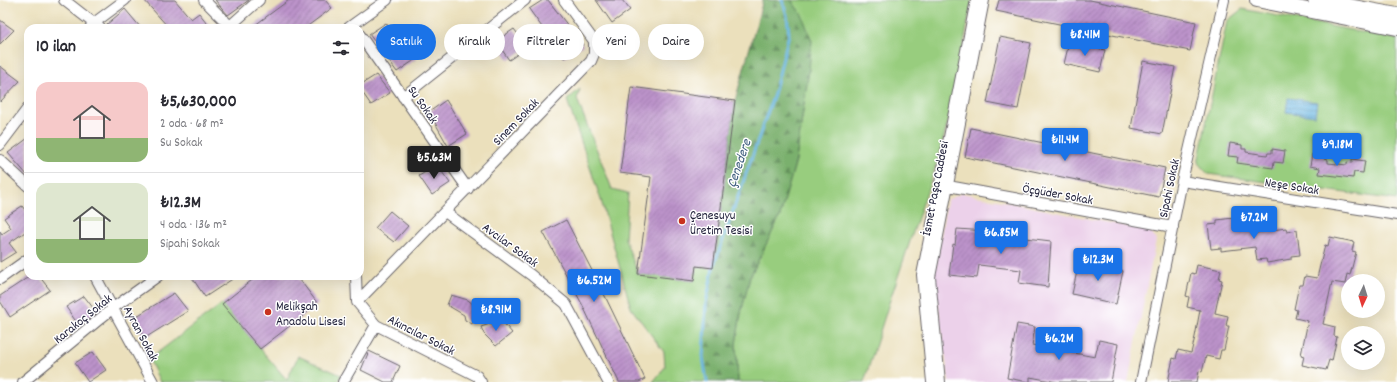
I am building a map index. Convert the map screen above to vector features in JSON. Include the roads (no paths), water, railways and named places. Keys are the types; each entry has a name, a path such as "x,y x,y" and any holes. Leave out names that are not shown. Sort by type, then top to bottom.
{"main road":[{"path":"1257,0 1397,28"},
{"path":"1315,0 1397,15"}],"street":[{"path":"64,0 92,24"},
{"path":"96,24 125,0"},
{"path":"204,0 228,24"},
{"path":"234,24 259,0"},
{"path":"356,24 387,0"},
{"path":"403,97 525,0"},
{"name":"Sinem Sokak","path":"357,302 591,61 594,54 594,41 564,0"},
{"name":"İsmet Paşa Caddesi","path":"940,382 930,277 976,0"},
{"name":"İsmet Paşa Caddesi","path":"932,382 922,275 944,187 984,0"},
{"name":"Sipahi Sokak","path":"1141,382 1182,180 1224,0"},
{"name":"Su Sokak","path":"364,41 468,189"},
{"path":"0,145 24,113"},
{"path":"0,160 24,182"},
{"name":"Neşe Sokak","path":"1182,180 1397,215"},
{"name":"Öçgüder Sokak","path":"944,187 1173,227"},
{"name":"Avcılar Sokak","path":"445,212 532,275 566,304 608,382"},
{"path":"0,279 24,262"},
{"name":"Ayran Sokak","path":"97,280 153,382"},
{"name":"Karakoç Sokak","path":"23,382 113,308 152,280"},
{"path":"356,280 357,302"},
{"name":"Akıncılar Sokak","path":"357,302 376,325 477,380"},
{"path":"343,382 376,325"}],"water":[{"path":"1288,98 1317,102 1315,116 1286,112"}],"waterway":[{"name":"Çenedere","path":"707,382 703,357 706,303 713,268 774,94 789,34 787,15 782,0"}],"place":[{"name":"Çenesuyu Üretim Tesisi","path":"682,221"},
{"name":"Melikşah Anadolu Lisesi","path":"268,312"}]}
